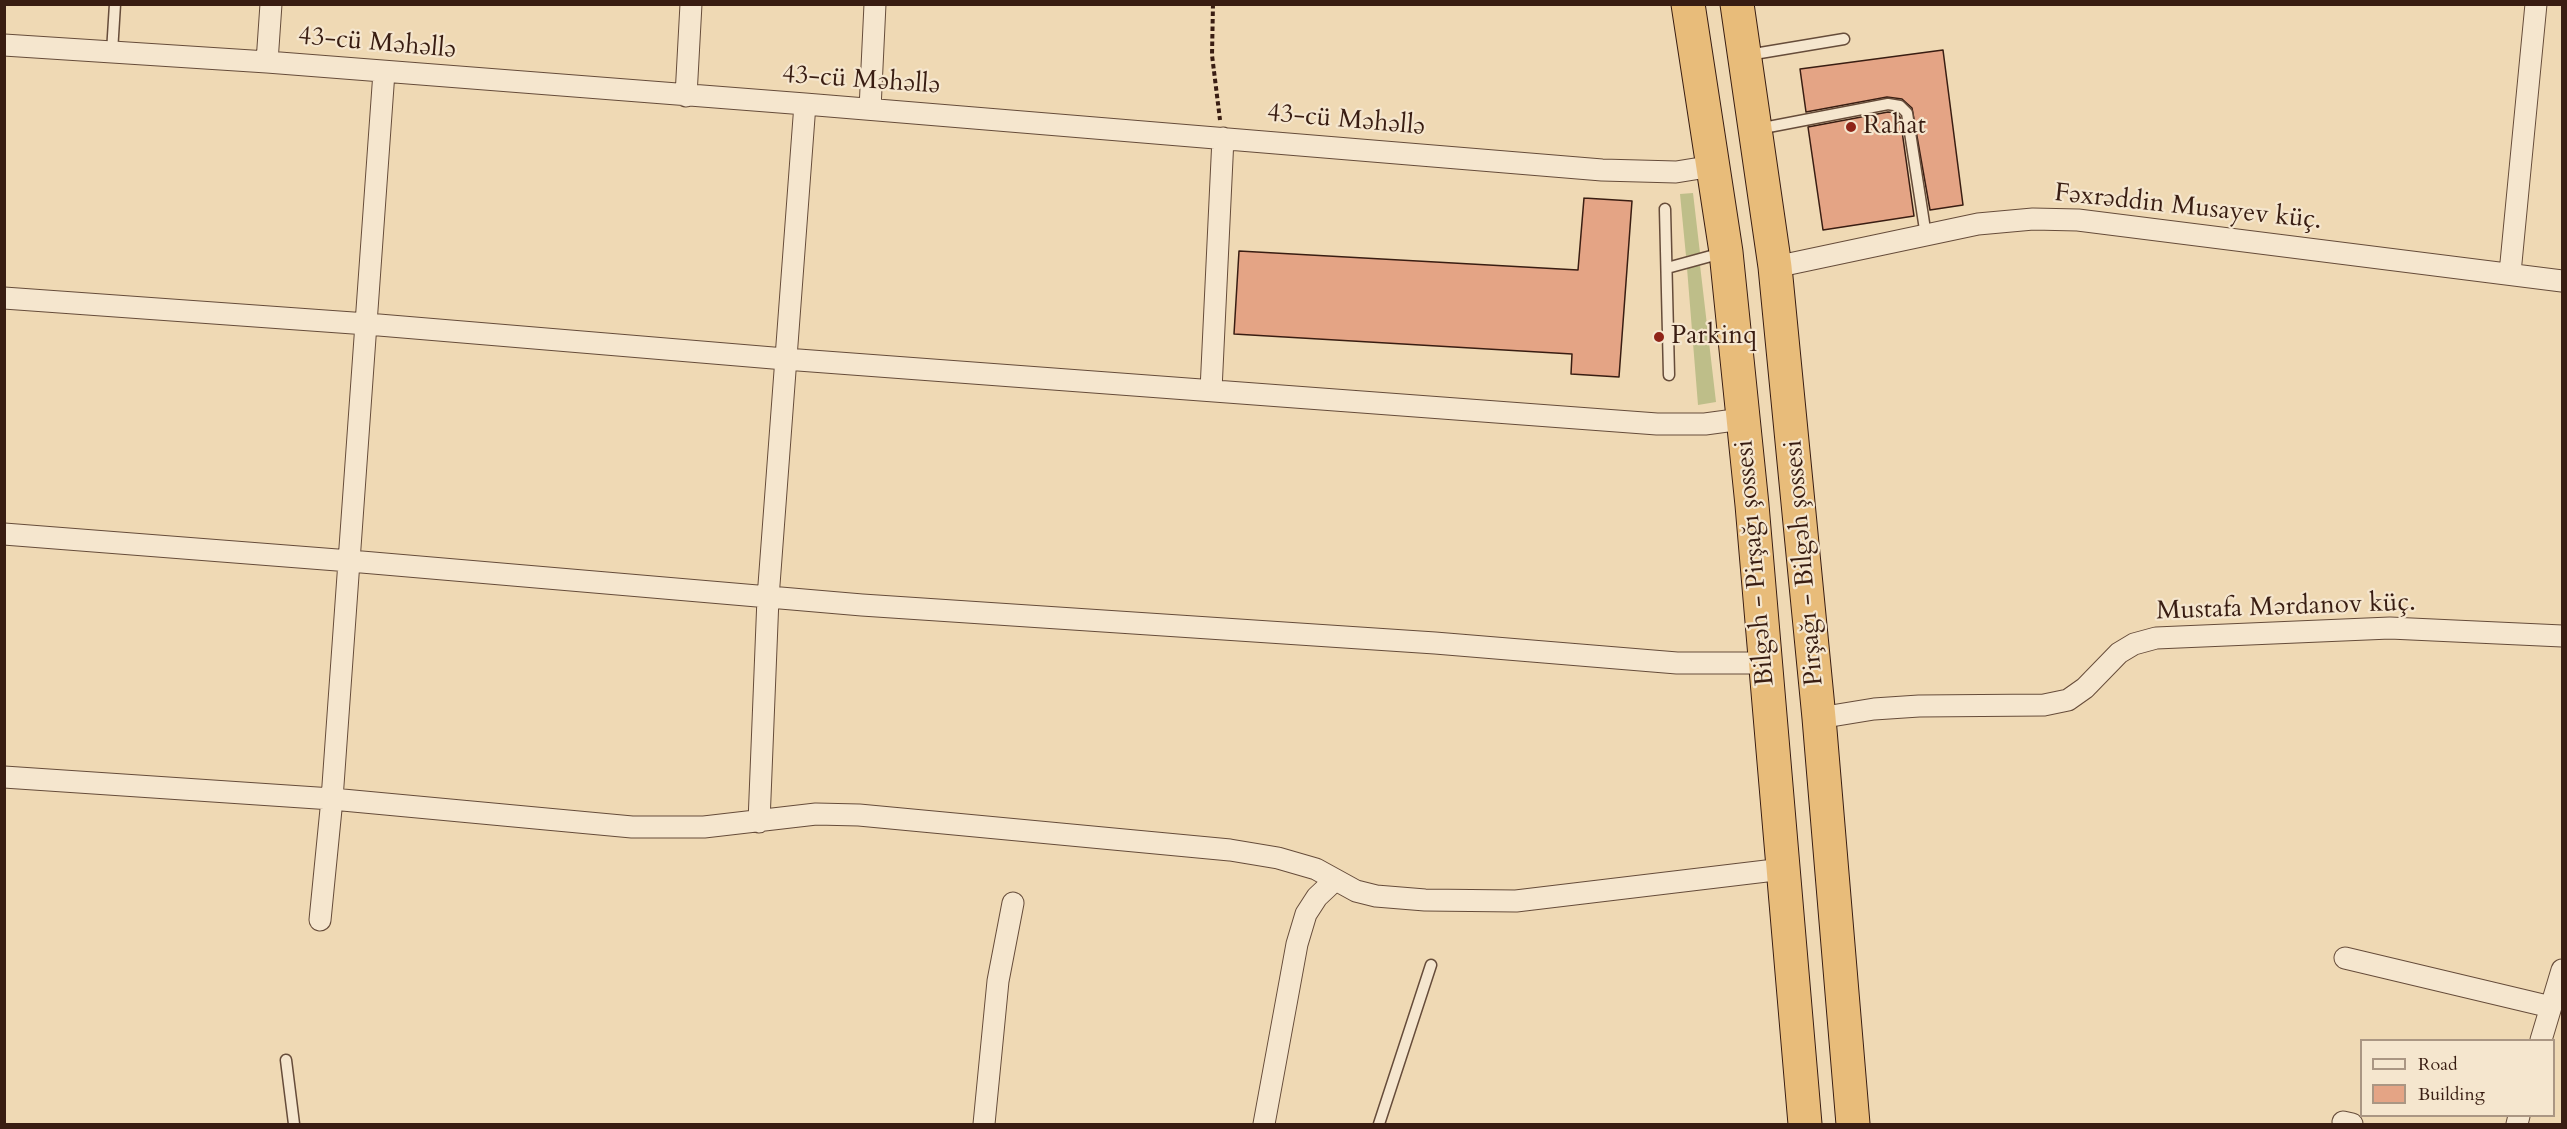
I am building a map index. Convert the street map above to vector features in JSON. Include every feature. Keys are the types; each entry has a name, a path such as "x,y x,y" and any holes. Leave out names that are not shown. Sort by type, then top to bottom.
{"highway":[{"name":"Bilgəh - Pirşağı şossesi","path":"1688,4 1726,252 1752,505 1805,1125"},
{"name":"Pirşağı - Bilgəh şossesi","path":"1737,4 1775,267 1819,718 1853,1125"}],"street":[{"path":"267,62 271,4"},
{"path":"686,96 691,4"},
{"path":"870,109 875,4"},
{"path":"2510,273 2536,4"},
{"name":"43-cü Məhəllə","path":"4,45 267,62 870,109 1645,173 1676,172 1713,166"},
{"path":"320,920 332,799 350,561 384,72"},
{"path":"759,822 768,597 805,104"},
{"path":"1211,390 1223,138"},
{"name":"Fəxrəddin Musayev küç.","path":"1775,267 1978,224 2033,219 2078,220 2562,281"},
{"path":"4,298 1657,424 1705,424 1742,419"},
{"path":"4,534 768,597 1435,643 1677,663 1765,663"},
{"name":"Mustafa Mərdanov küç.","path":"1819,718 1874,709 1919,706 2044,705 2068,700 2085,688 2119,653 2133,644 2156,638 2390,628 2562,636"},
{"path":"4,777 332,799 632,827 704,827 816,814 859,815 1219,849 1278,858 1316,869 1356,891 1376,896 1425,900 1516,901 1783,869"},
{"path":"1264,1125 1297,944 1306,914 1317,897 1335,880"},
{"path":"984,1125 998,981 1013,903"},
{"path":"2345,958 2551,1007"},
{"path":"2542,1039 2562,970"}],"lane":[{"path":"112,52 115,4"},
{"path":"1745,56 1844,39"},
{"path":"1756,130 1888,104 1900,106 1907,113 1926,236"},
{"path":"1665,209 1670,375"},
{"path":"1667,268 1726,252"},
{"path":"1379,1125 1431,965"},
{"path":"286,1060 294,1125"}],"path":[{"path":"1213,4 1212,55 1223,138"}],"green space":[{"path":"1693,193 1700,253 1686,256 1680,194"},
{"path":"1700,265 1716,402 1698,405 1687,268"}],"building":[{"path":"1943,50 1963,205 1930,210 1912,108 1902,99 1887,97 1806,112 1800,69"},
{"path":"1888,112 1896,113 1900,117 1914,216 1823,230 1808,127"},
{"path":"1584,198 1632,201 1619,377 1571,374 1572,354 1234,334 1239,251 1578,270"}],"place":[{"name":"Rahat","path":"1851,127"},
{"name":"Parkinq","path":"1659,337"}]}
